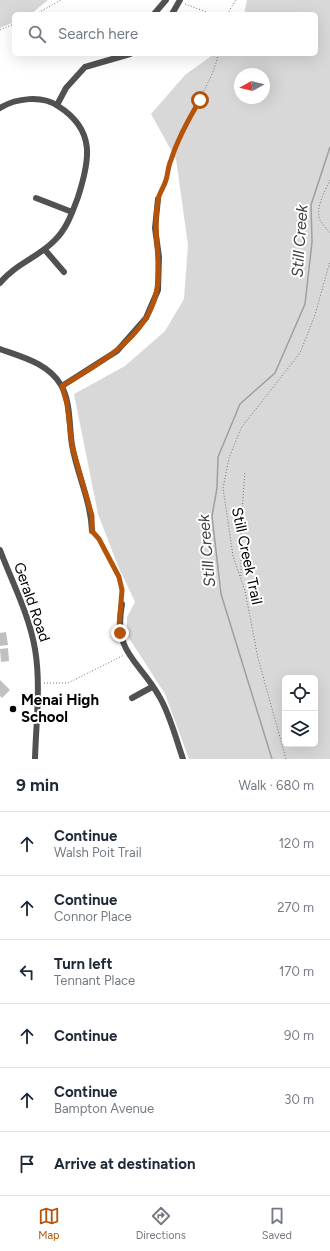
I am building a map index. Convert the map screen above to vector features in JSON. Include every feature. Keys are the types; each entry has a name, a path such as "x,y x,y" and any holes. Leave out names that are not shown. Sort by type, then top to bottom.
{"street":[{"path":"156,12 166,0"},
{"path":"173,12 179,1"},
{"path":"57,105 66,88 85,67 117,56"},
{"path":"0,108 16,101 28,99 42,100 57,105 70,114 80,126 86,141 88,154 86,169 72,212 65,228 45,250 16,267 0,283"},
{"path":"36,198 72,212"},
{"path":"62,386 117,352 146,318 158,290 159,257 155,228 158,199"},
{"path":"45,250 64,272"},
{"path":"0,349 41,365 62,386 67,404 74,453 92,516 92,531"},
{"name":"Gerald Road","path":"0,550 31,631 37,666 35,759"},
{"path":"122,604 119,626 122,640 128,653 163,703 183,759"},
{"path":"132,698 152,687"}],"path":[{"path":"40,12 61,0"},
{"path":"228,12 236,0"},
{"path":"179,1 207,12"},
{"path":"0,30 12,25"},
{"path":"158,199 166,180 170,161 181,130 203,93 216,66 218,56"},
{"path":"330,180 323,195 319,212 320,220 330,232"},
{"name":"Still Creek Trail","path":"286,759 258,658 241,579 233,556 223,488 229,458 241,428 300,353 315,315 330,261"},
{"path":"241,579 241,524 245,471"},
{"path":"92,531 99,539 119,577 122,590 122,604"},
{"path":"37,683 68,683 128,653"}],"shaded area":[{"path":"0,0 48,0 33,12 12,12 12,23 0,28"},
{"path":"247,0 330,0 330,759 189,759 165,694 127,635 127,617 135,602 118,566 98,514 74,394 125,366 165,331 184,299 188,245 176,159 151,114 185,75 211,56 318,56 318,12 244,12"}],"building":[{"path":"6,632 8,645 0,646 0,633"},
{"path":"8,648 9,661 1,662 0,649"},
{"path":"0,680 10,690 2,698 0,696"}],"waterway":[{"name":"Still Creek","path":"272,759 221,594 212,516 217,488 218,457 240,404 275,373 305,304 312,242 311,205 330,147"}],"place":[{"name":"Menai High School","path":"13,709"}],"route":[{"path":"120,633 119,626 122,590 119,577 99,539 92,531 92,516 72,446 67,404 62,386 117,352 146,318 158,290 159,257 155,228 158,199 166,180 170,161 181,130 200,100"}]}
